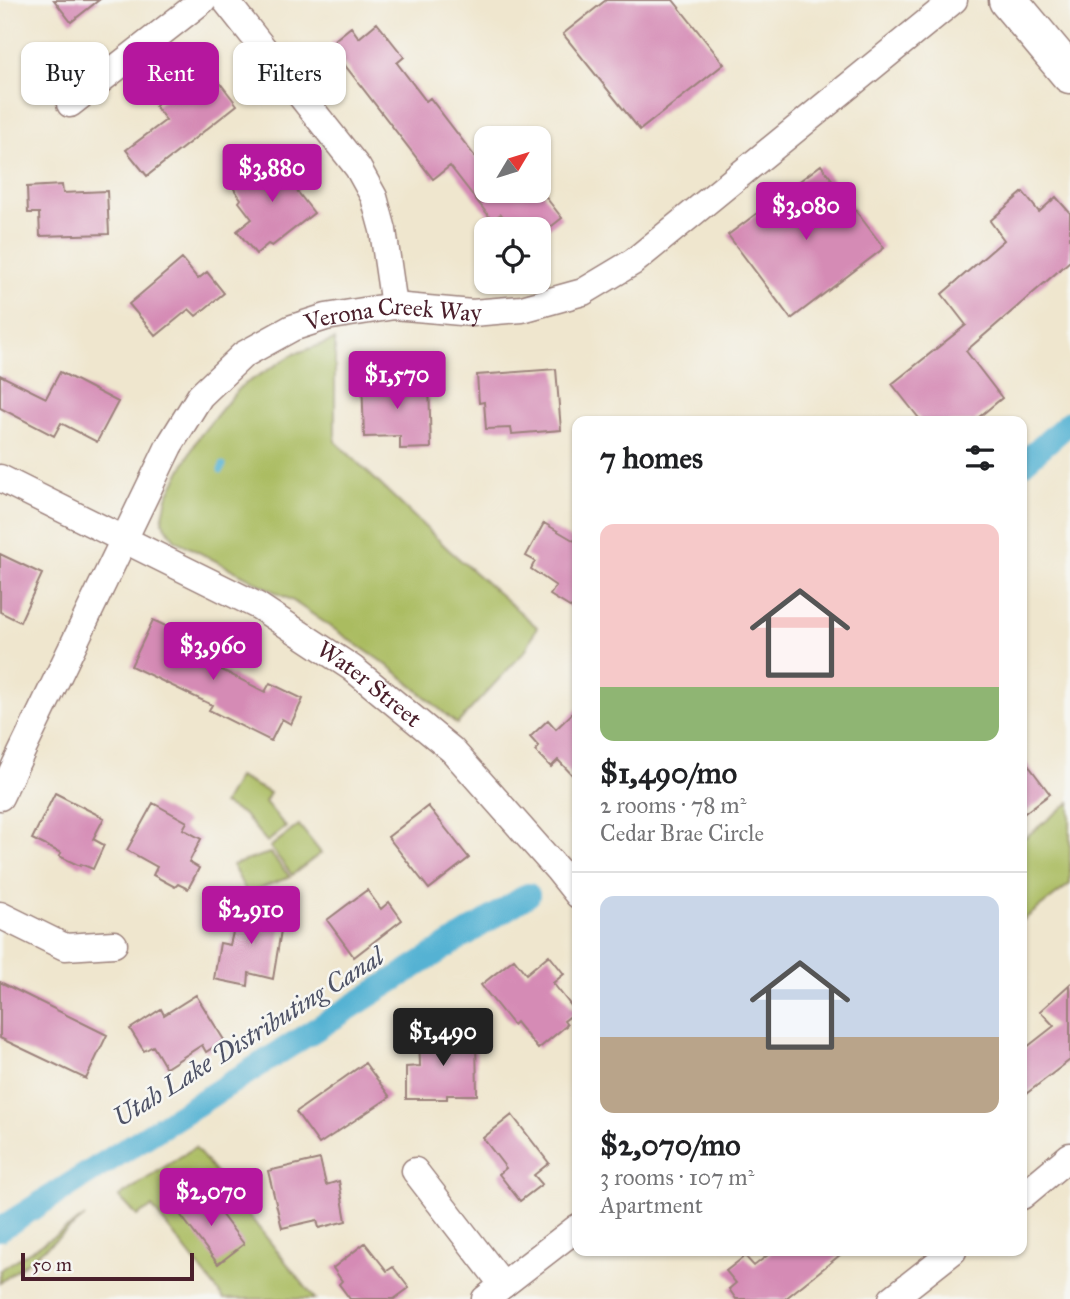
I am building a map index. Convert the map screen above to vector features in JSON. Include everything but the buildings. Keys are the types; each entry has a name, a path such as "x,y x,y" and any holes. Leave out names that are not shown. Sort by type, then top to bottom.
{"main road":[{"path":"1008,0 1070,74"}],"street":[{"path":"109,74 203,0"},
{"path":"225,0 358,168 369,187 383,230 394,306"},
{"name":"Verona Creek Way","path":"0,797 169,446 200,396 243,355 292,328 326,317 394,306 485,312 522,309 583,292 633,262 954,0"},
{"name":"Water Street","path":"0,478 258,606 352,668 452,750 572,888"},
{"path":"0,915 65,947 114,944"},
{"path":"1027,1192 1070,1156"},
{"path":"415,1171 494,1292 572,1232"},
{"path":"892,1299 947,1256"}],"green space":[{"path":"335,340 335,441 449,550 537,627 526,650 457,724 394,670 293,601 175,540 162,521 167,497 198,438 240,387 294,354"},
{"path":"238,777 270,793 265,802 286,827 267,842 243,814 223,804"},
{"path":"1070,802 1070,884 1027,917 1027,836"},
{"path":"299,825 321,853 292,875 270,847"},
{"path":"270,853 290,877 247,893 232,865"},
{"path":"195,1147 315,1299 224,1299 152,1207 137,1216 119,1197"},
{"path":"85,1217 0,1283 0,1270"}],"waterway":[{"name":"Utah Lake Distributing Canal","path":"1027,460 1070,422"},
{"path":"221,470 223,465"},
{"name":"Utah Lake Distributing Canal","path":"0,1229 528,895"}]}
